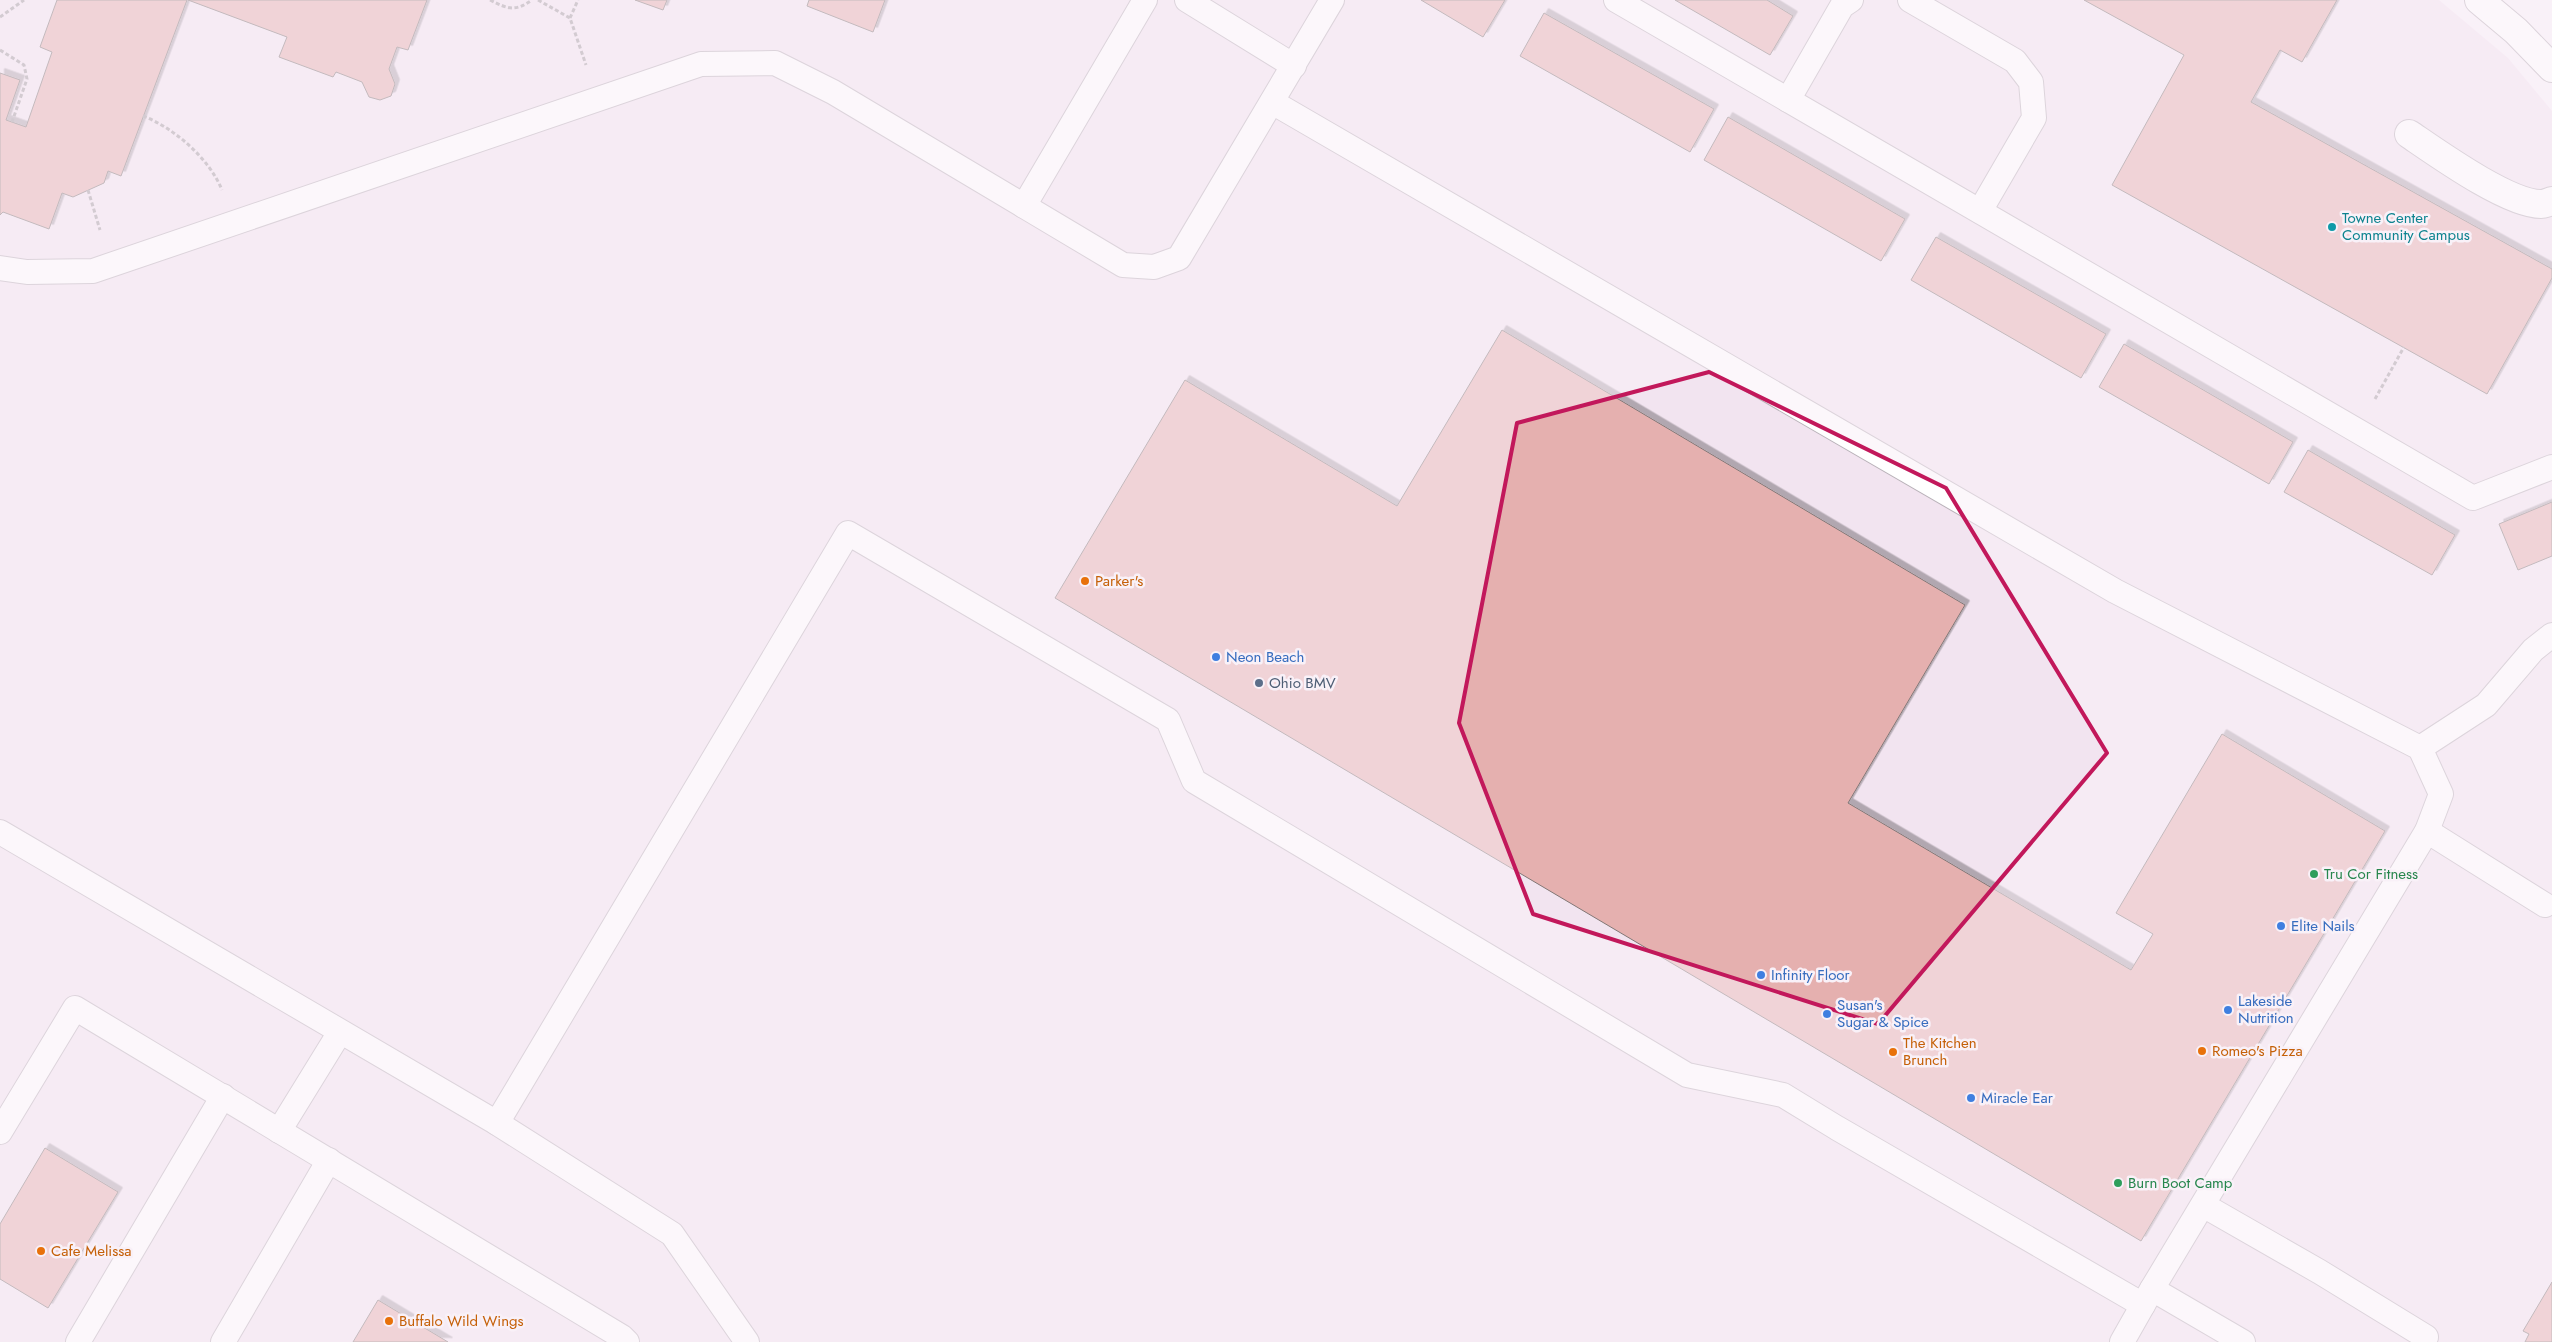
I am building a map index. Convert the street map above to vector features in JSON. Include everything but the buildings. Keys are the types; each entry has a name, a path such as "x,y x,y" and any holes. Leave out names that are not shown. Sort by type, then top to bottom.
{"street":[{"path":"2479,0 2516,32 2552,68"},
{"path":"2409,134 2459,167 2515,198 2541,204 2552,201"}],"lane":[{"path":"1024,206 1145,0"},
{"path":"1187,0 1294,66"},
{"path":"0,268 27,272 93,271 701,64 775,63 833,92 1123,264 1154,267 1179,258 1332,0"},
{"path":"1616,0 2473,498 2552,467"},
{"path":"1788,100 1842,6 1851,0"},
{"path":"1910,0 2015,61 2032,82 2034,118 1980,211"},
{"path":"1272,102 2115,591 2420,748 2441,794 2427,831 2122,1342"},
{"path":"497,1123 848,534 1168,720 1194,781 1687,1075 1783,1095 1837,1128 2148,1297 2242,1342"},
{"path":"2420,748 2486,705 2533,650 2552,635"},
{"path":"2427,831 2546,905"},
{"path":"0,832 497,1123 672,1234 747,1342"},
{"path":"0,1132 75,1008 622,1337 627,1342"},
{"path":"279,1131 340,1032"},
{"path":"78,1342 223,1096"},
{"path":"223,1342 329,1160"},
{"path":"2203,1205 2320,1272 2426,1337"}],"path":[{"path":"0,17 24,0"},
{"path":"490,0 507,9 522,7 532,0"},
{"path":"538,0 570,18 597,99"},
{"path":"570,18 578,0"},
{"path":"0,50 24,65 27,79 12,122"},
{"path":"143,116 181,136 200,157 221,187 233,223"},
{"path":"88,190 110,265"},
{"path":"2357,430 2404,347"}],"highlighted area":[{"path":"1709,372 1946,488 2107,753 1878,1024 1533,914 1459,723 1517,423"}],"shaded area":[{"path":"0,0 2439,0 2508,58 2552,111 2552,1342 0,1342"}],"place":[{"name":"Towne Center Community Campus","path":"2332,227"},
{"name":"Parker's","path":"1085,581"},
{"name":"Neon Beach","path":"1216,657"},
{"name":"Ohio BMV","path":"1259,683"},
{"name":"Tru Cor Fitness","path":"2314,874"},
{"name":"Elite Nails","path":"2281,926"},
{"name":"Infinity Floor","path":"1761,975"},
{"name":"Lakeside Nutrition","path":"2228,1010"},
{"name":"Susan's Sugar & Spice","path":"1827,1014"},
{"name":"Romeo's Pizza","path":"2202,1051"},
{"name":"The Kitchen Brunch","path":"1893,1052"},
{"name":"Miracle Ear","path":"1971,1098"},
{"name":"Burn Boot Camp","path":"2118,1183"},
{"name":"Cafe Melissa","path":"41,1251"},
{"name":"Buffalo Wild Wings","path":"389,1321"}]}
